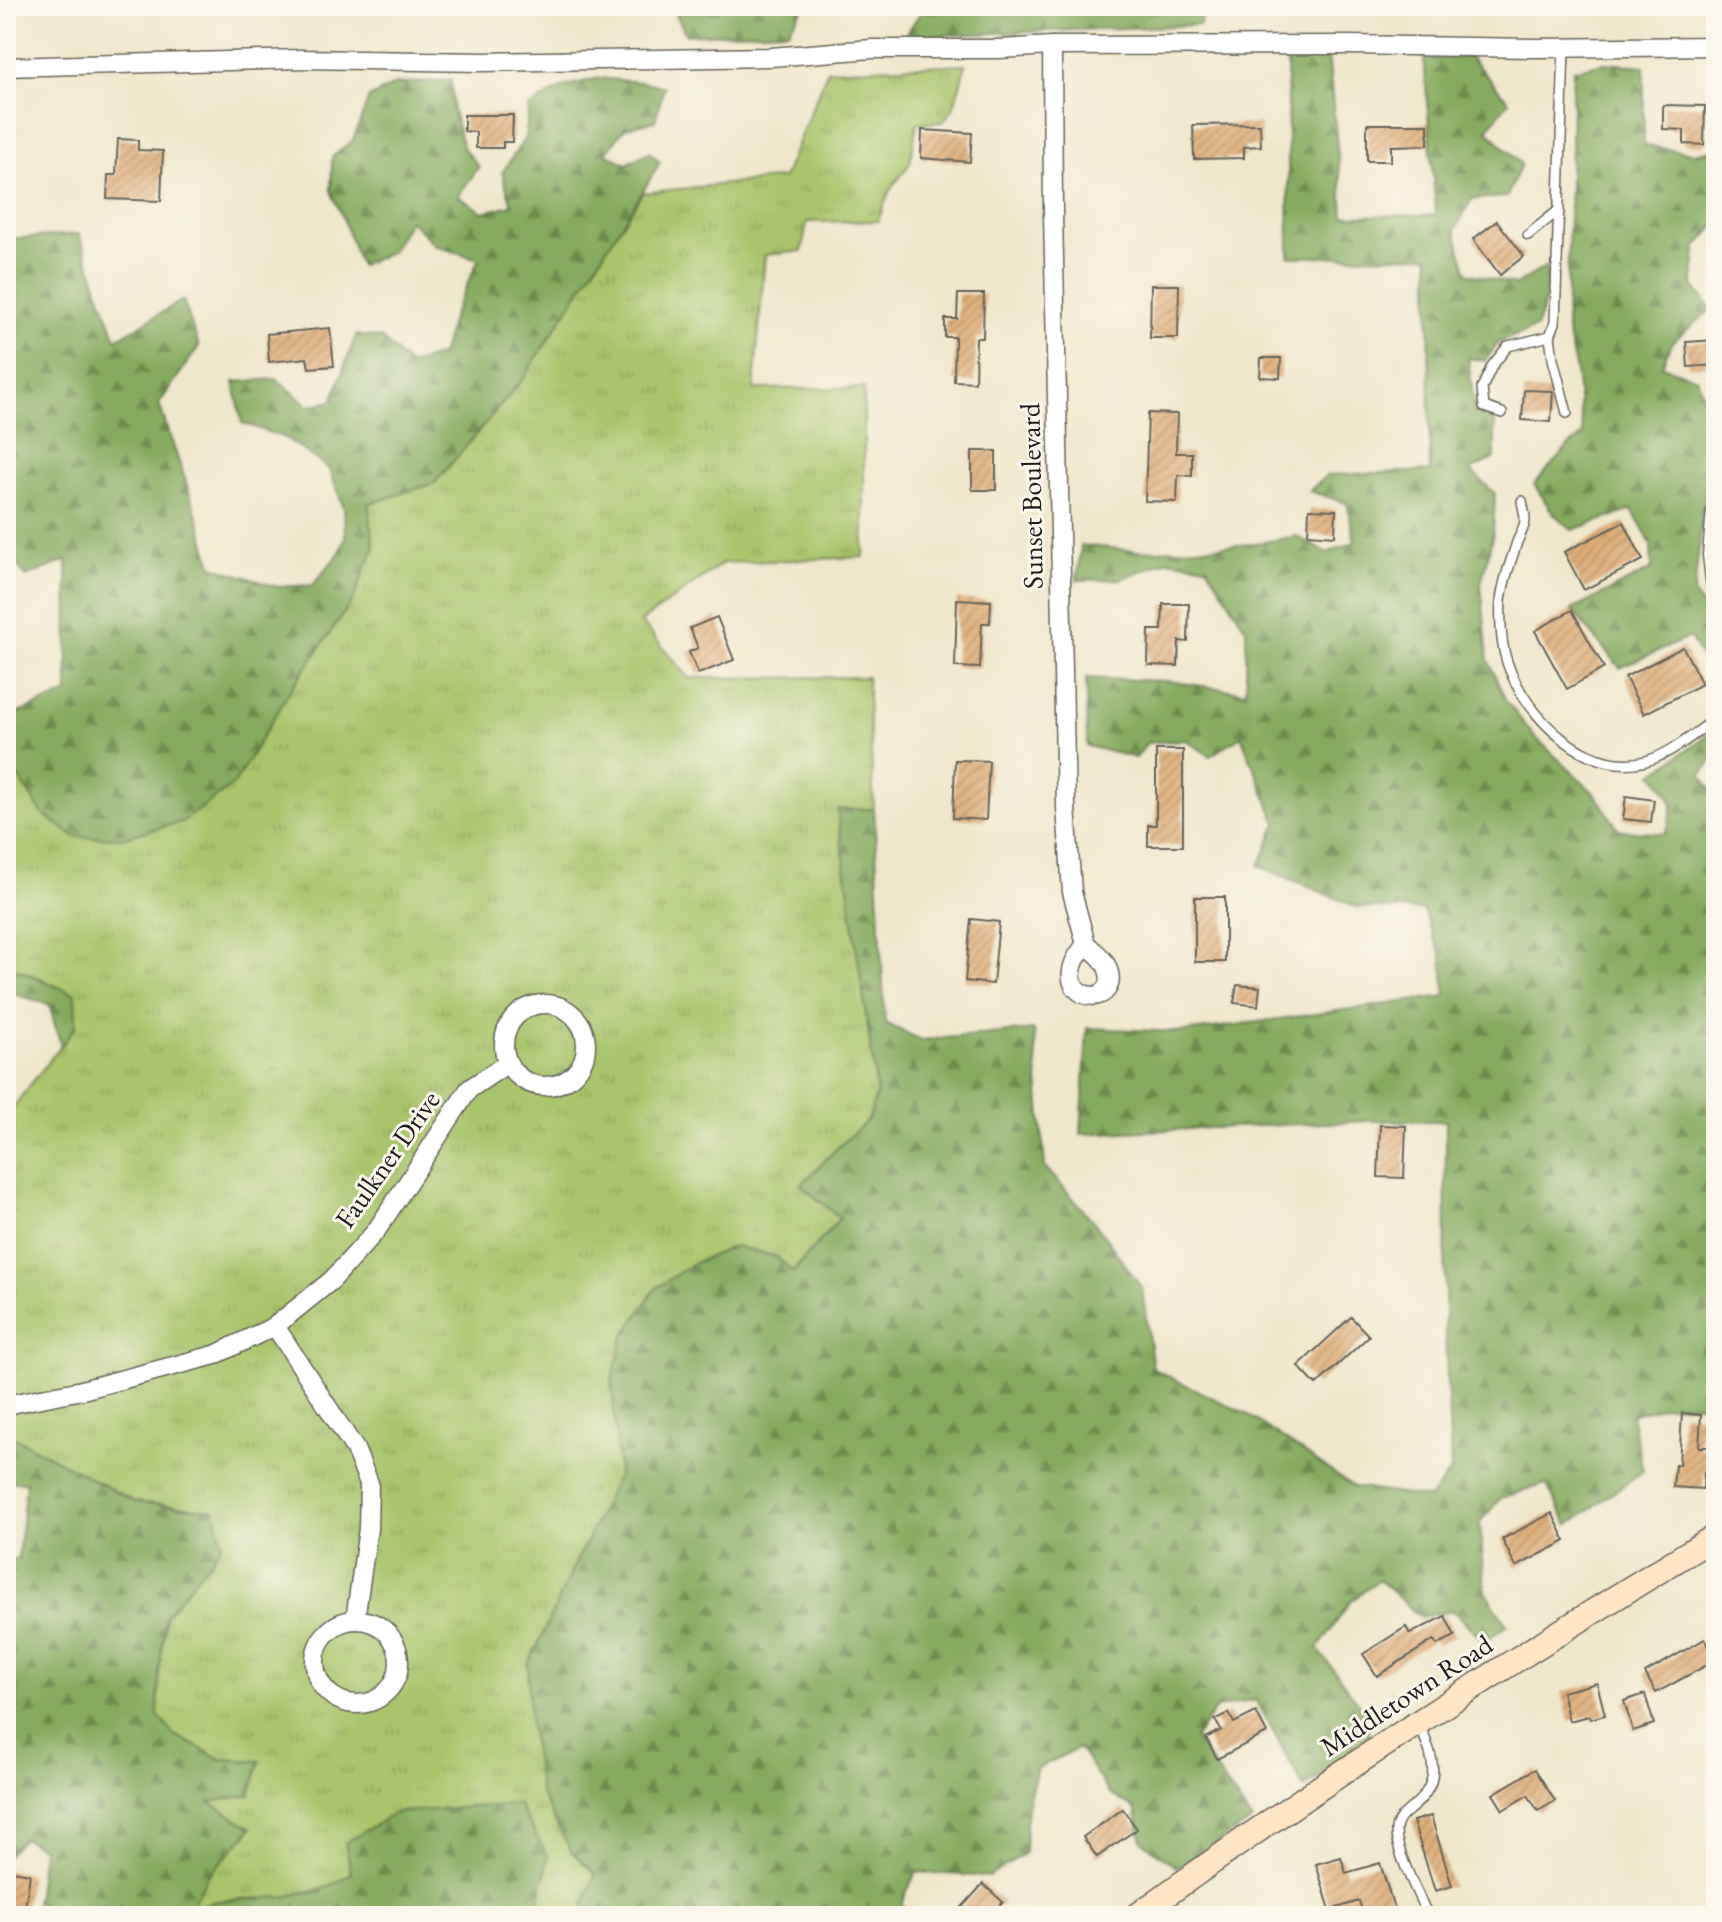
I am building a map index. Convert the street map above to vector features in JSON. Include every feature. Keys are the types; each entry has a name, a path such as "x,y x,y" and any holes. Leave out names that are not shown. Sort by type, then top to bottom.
{"street":[{"path":"6,67 301,59 482,62 771,57 872,49 1052,46 1716,46"},
{"name":"Sunset Boulevard","path":"1052,46 1066,807 1072,892 1086,944"},
{"path":"1716,510 1712,555 1716,588"},
{"path":"555,1004 580,1022 584,1032 585,1054 574,1074 566,1081 555,1085 533,1085 514,1073 508,1063 504,1053 505,1032 516,1014 524,1008 555,1004"},
{"name":"Faulkner Drive","path":"6,1405 82,1390 215,1355 275,1326 332,1280 376,1231 469,1089 508,1063"},
{"path":"275,1326 355,1449 369,1483 368,1529 355,1620"},
{"name":"Middletown Road","path":"1137,1916 1291,1807 1542,1642 1716,1536"},
{"path":"355,1620 380,1627 389,1634 398,1653 397,1675 392,1685 375,1700 364,1703 342,1701 332,1695 324,1687 316,1667 323,1637 340,1624 355,1620"}],"lane":[{"path":"1564,48 1555,323 1550,336 1567,413"},
{"path":"1528,235 1559,210"},
{"path":"1502,413 1484,407 1482,388 1492,366 1508,346 1550,336"},
{"path":"1522,501 1525,521 1504,580 1502,629 1506,659 1516,683 1526,703 1541,720 1563,740 1587,753 1607,761 1633,763 1655,758 1716,718"},
{"path":"1419,1723 1432,1755 1434,1775 1421,1801 1398,1819 1396,1829 1397,1843 1428,1916"}],"green space":[{"path":"672,6 805,6 788,31 686,35"},
{"path":"925,6 1204,6 1200,25 904,37"},
{"path":"1328,54 1344,216 1436,215 1424,60 1469,56 1509,101 1487,130 1521,164 1507,197 1472,199 1455,230 1467,273 1515,285 1547,266 1548,293 1536,328 1499,342 1485,361 1468,358 1474,404 1495,423 1495,458 1470,470 1495,494 1493,534 1481,583 1488,660 1506,701 1534,736 1595,794 1619,830 1665,834 1671,816 1671,802 1653,774 1716,729 1716,757 1701,774 1716,797 1716,1404 1664,1406 1631,1415 1643,1471 1568,1525 1546,1484 1501,1498 1480,1522 1485,1591 1507,1625 1485,1642 1453,1611 1420,1617 1379,1580 1351,1601 1318,1649 1359,1704 1371,1737 1304,1788 1256,1700 1216,1708 1195,1738 1252,1821 1176,1867 1142,1841 1135,1809 1110,1794 1079,1748 1037,1768 1027,1806 1025,1853 989,1877 916,1872 901,1904 915,1916 567,1916 582,1910 595,1874 571,1851 540,1793 530,1726 528,1665 619,1472 612,1381 623,1338 655,1289 692,1264 735,1246 777,1257 793,1272 840,1218 801,1185 868,1120 877,1092 837,809 874,809 885,1023 921,1040 1034,1030 1045,1167 1093,1221 1142,1288 1153,1369 1247,1414 1354,1487 1429,1498 1451,1470 1445,1331 1446,1121 1368,1121 1081,1134 1087,1028 1184,1032 1446,996 1442,958 1423,910 1357,907 1259,866 1277,823 1241,736 1210,756 1186,740 1147,743 1136,758 1087,746 1086,678 1167,681 1246,692 1246,629 1207,566 1168,560 1121,579 1077,580 1081,545 1138,551 1253,544 1296,536 1327,553 1355,542 1347,503 1309,491 1327,475 1430,471 1429,256 1289,257 1287,56"},
{"path":"1604,63 1644,66 1644,145 1693,153 1716,150 1716,225 1696,248 1693,285 1712,309 1671,343 1662,366 1697,378 1705,401 1711,438 1694,593 1716,633 1716,703 1713,707 1710,674 1690,637 1620,668 1572,610 1652,569 1651,544 1632,510 1572,530 1552,512 1534,484 1583,435 1576,372 1566,327 1573,70"},
{"path":"966,64 953,109 943,122 917,123 910,163 889,192 878,221 807,222 802,251 765,255 754,389 864,388 864,557 723,563 641,622 689,678 867,677 874,809 837,809 877,1092 868,1120 801,1185 840,1218 792,1272 777,1257 735,1246 692,1264 612,1381 619,1472 570,1573 571,1851 595,1874 582,1910 567,1916 548,1916 539,1901 548,1856 351,1873 328,1887 284,1897 218,1901 189,1909 208,1876 252,1828 207,1802 260,1761 221,1759 174,1735 158,1715 159,1672 166,1615 212,1559 215,1510 135,1502 6,1433 6,1119 76,1026 43,979 6,965 6,753 42,813 291,689 353,600 374,547 368,504 435,483 523,379 642,193 783,178 828,70"},
{"path":"599,78 664,87 655,121 625,128 606,153 626,164 649,152 660,162 523,379 435,483 368,504 374,547 353,600 291,689 234,784 182,822 121,838 74,837 42,813 6,753 6,718 68,693 67,560 26,577 15,562 6,565 6,239 79,234 116,339 183,300 199,346 159,404 212,566 277,587 313,585 340,552 345,537 344,508 329,469 286,438 242,423 234,382 277,379 309,406 332,401 356,335 381,338 409,365 441,355 453,315 479,259 436,246 410,220 391,252 360,266 331,191 332,157 353,140 369,98 396,84 451,80 453,111 463,148 479,167 458,196 483,212 512,205 502,173 525,138 529,107 563,87"},
{"path":"6,965 75,994 76,1026 61,1046 49,1004 6,992"},
{"path":"6,1433 135,1502 215,1510 222,1544 166,1615 159,1672 158,1715 174,1735 221,1759 260,1761 250,1795 209,1802 252,1828 208,1876 190,1908 218,1901 284,1897 328,1887 351,1873 345,1843 397,1812 518,1804 548,1856 539,1901 548,1916 84,1916 80,1911 36,1903 42,1848 23,1838 6,1857 6,1757 19,1686 6,1680 6,1560 18,1558 26,1482 6,1482"}],"building":[{"path":"1663,105 1705,106 1704,145 1684,144 1684,130 1663,129"},
{"path":"464,115 513,115 512,142 503,142 503,148 476,148 476,132 464,131"},
{"path":"1260,124 1261,146 1244,147 1244,158 1194,159 1193,125"},
{"path":"1367,124 1428,124 1428,145 1391,146 1391,161 1367,161"},
{"path":"922,130 972,133 970,162 921,158"},
{"path":"118,139 138,140 138,150 163,151 161,201 107,199 108,175 116,175"},
{"path":"1497,221 1524,256 1500,275 1473,239"},
{"path":"1151,285 1179,285 1178,338 1150,338"},
{"path":"958,294 984,294 983,338 976,338 975,382 954,381 955,337 945,337 945,319 957,319"},
{"path":"330,328 334,366 309,368 307,358 269,362 267,334"},
{"path":"1716,340 1716,365 1688,367 1686,342"},
{"path":"1261,358 1281,358 1280,378 1260,377"},
{"path":"1524,390 1553,391 1551,422 1522,420"},
{"path":"1148,413 1177,414 1176,453 1192,453 1192,476 1178,475 1177,502 1145,501"},
{"path":"972,451 996,451 996,490 972,490"},
{"path":"1309,509 1336,510 1335,536 1308,534"},
{"path":"1624,522 1643,560 1584,590 1564,552"},
{"path":"957,599 991,601 990,623 982,623 980,668 955,667"},
{"path":"1163,604 1189,604 1188,642 1179,641 1178,666 1148,665 1149,630 1162,630"},
{"path":"1572,610 1604,668 1567,689 1535,631"},
{"path":"717,617 734,660 698,674 689,652 698,648 690,628"},
{"path":"1683,647 1702,684 1644,714 1625,677"},
{"path":"1156,750 1183,750 1183,846 1148,846 1148,825 1156,825"},
{"path":"955,760 989,761 986,820 953,818"},
{"path":"1626,796 1654,800 1651,822 1623,819"},
{"path":"1195,897 1225,897 1225,962 1195,962"},
{"path":"971,919 999,922 993,984 965,981"},
{"path":"1237,985 1260,987 1258,1006 1234,1003"},
{"path":"1380,1125 1406,1126 1404,1178 1378,1177"},
{"path":"1351,1317 1369,1336 1316,1385 1298,1366"},
{"path":"1682,1413 1701,1415 1699,1447 1711,1447 1709,1473 1704,1473 1703,1489 1673,1487 1675,1465 1679,1465"},
{"path":"1552,1513 1566,1541 1516,1567 1502,1539"},
{"path":"1445,1616 1455,1636 1437,1645 1434,1640 1377,1676 1363,1654 1406,1627 1410,1634"},
{"path":"1705,1639 1716,1660 1656,1693 1645,1673"},
{"path":"1597,1683 1605,1715 1569,1721 1562,1692"},
{"path":"1645,1694 1654,1724 1633,1731 1624,1701"},
{"path":"1256,1712 1267,1733 1217,1759 1206,1738 1221,1730 1215,1720 1229,1713 1234,1723"},
{"path":"1535,1769 1555,1801 1538,1811 1528,1795 1503,1810 1493,1794"},
{"path":"1123,1809 1137,1829 1097,1857 1083,1837"},
{"path":"1431,1816 1452,1886 1435,1891 1413,1821"},
{"path":"1341,1857 1346,1873 1380,1863 1395,1911 1364,1916 1359,1901 1330,1910 1316,1864"},
{"path":"6,1870 30,1874 24,1915 6,1913"},
{"path":"983,1884 1003,1902 990,1916 954,1916"}]}
